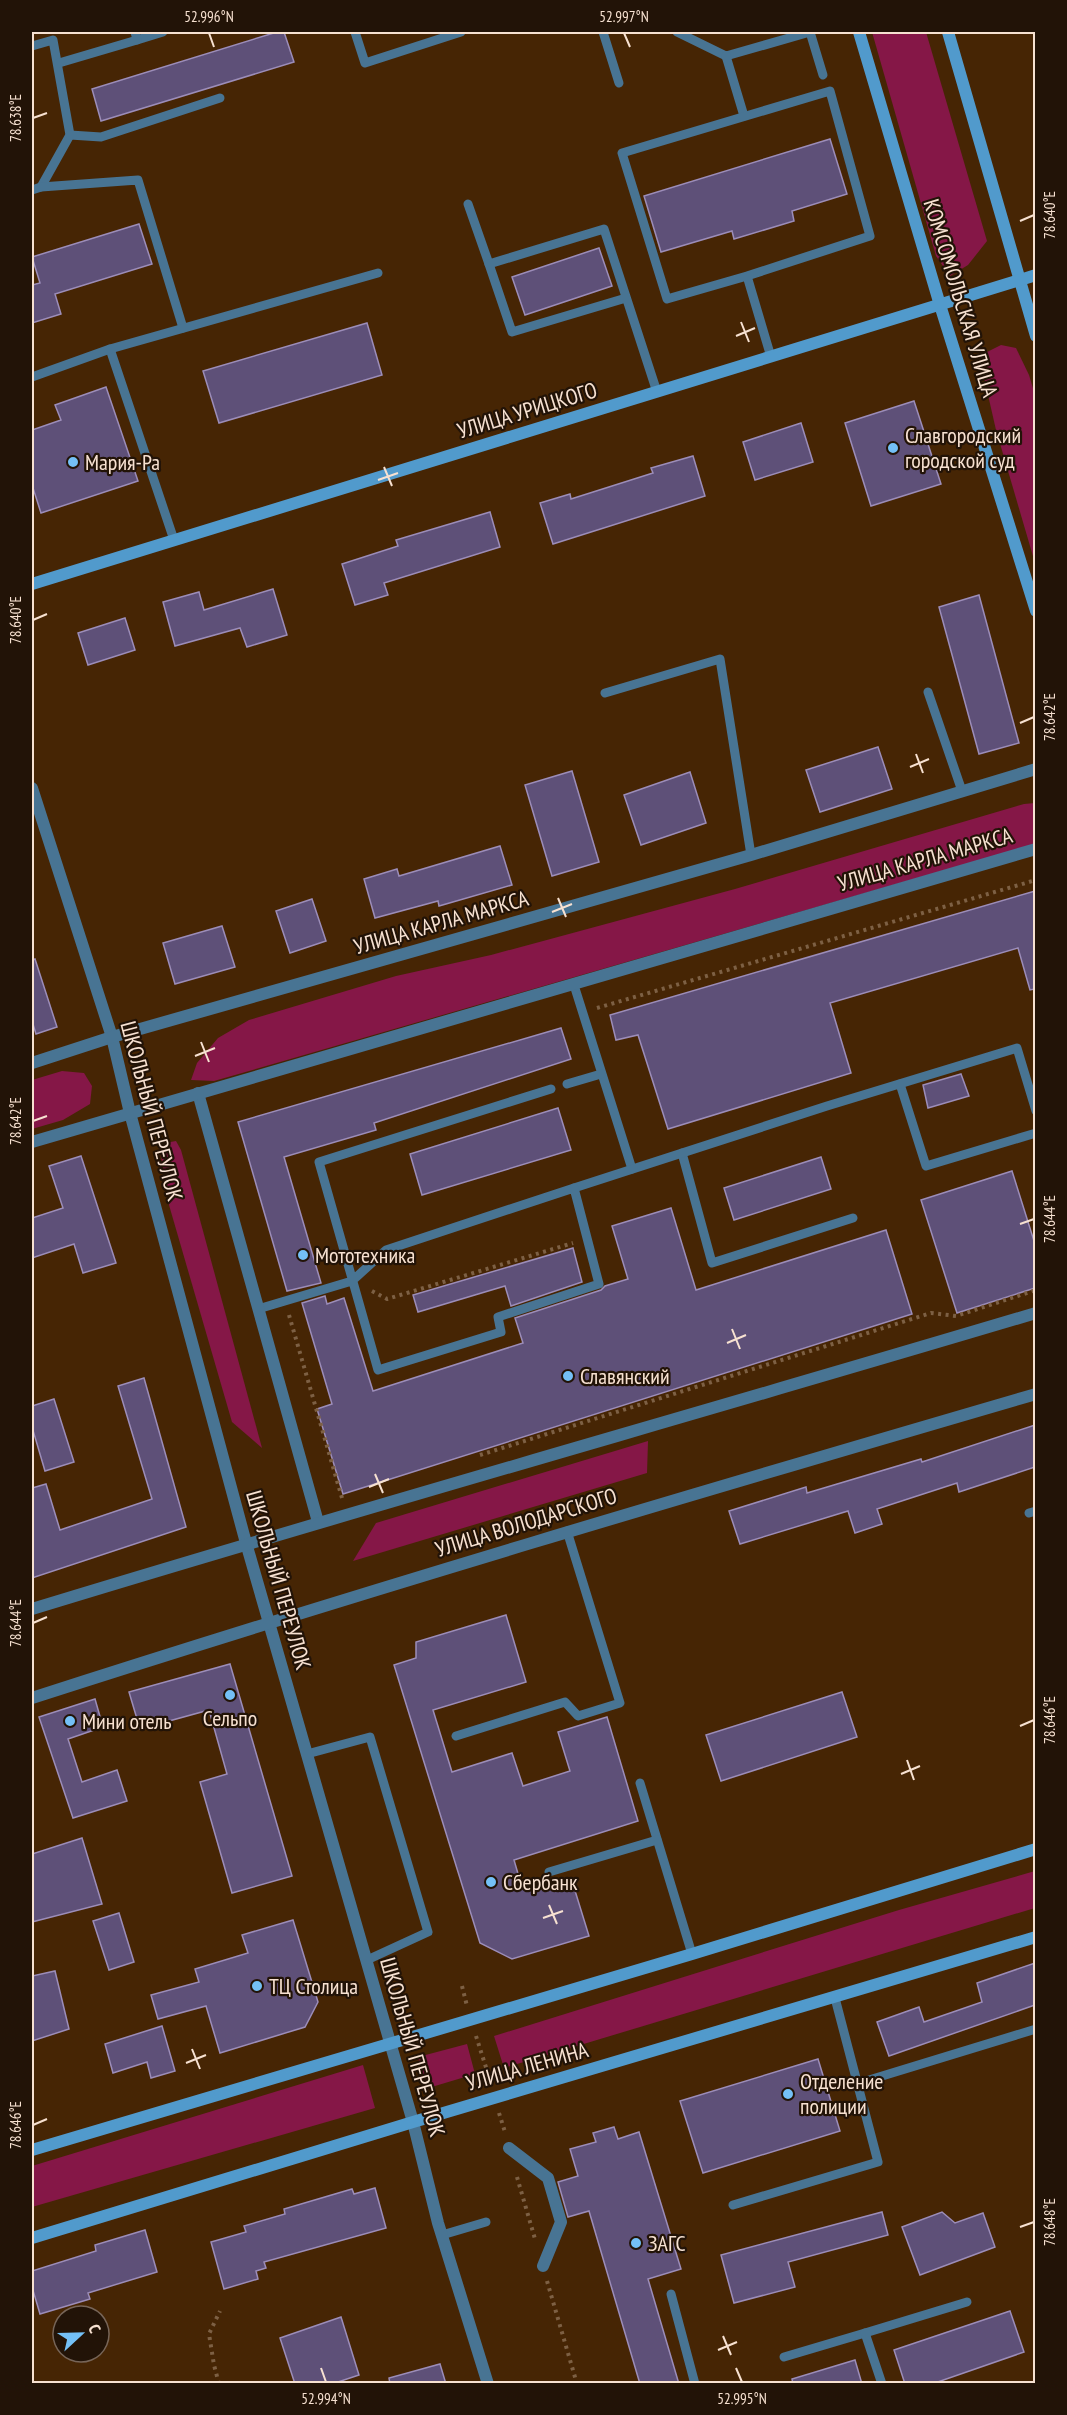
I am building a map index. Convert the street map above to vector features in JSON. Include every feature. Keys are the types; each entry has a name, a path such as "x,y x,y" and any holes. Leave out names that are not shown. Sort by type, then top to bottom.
{"street":[{"name":"КОМСОМОЛЬСКАЯ УЛИЦА","path":"859,32 940,305 1035,611"},
{"path":"948,32 1035,336"},
{"name":"УЛИЦА УРИЦКОГО","path":"32,584 1035,275"},
{"name":"УЛИЦА КАРЛА МАРКСА","path":"32,1063 112,1037 751,855 1035,769"},
{"name":"ШКОЛЬНЫЙ ПЕРЕУЛОК","path":"32,788 112,1037 130,1113 246,1544 413,2122 442,2235 488,2384"},
{"name":"УЛИЦА КАРЛА МАРКСА","path":"32,1142 1035,849"},
{"path":"198,1093 318,1522"},
{"path":"32,1609 318,1522 655,1426 1035,1313"},
{"name":"УЛИЦА ВОЛОДАРСКОГО","path":"32,1698 269,1622 567,1531 1035,1394"},
{"path":"32,2150 692,1954 1035,1849"},
{"name":"УЛИЦА ЛЕНИНА","path":"32,2238 495,2097 1035,1937"},
{"path":"509,2148 548,2178 561,2222 543,2266"}],"lane":[{"path":"59,63 136,35 163,32"},
{"path":"356,32 365,63 461,32"},
{"path":"603,32 619,83"},
{"path":"677,32 726,56 810,32 823,75"},
{"path":"32,46 52,36 59,63 70,135 36,189"},
{"path":"726,56 744,116"},
{"path":"830,91 870,236 747,276 667,299 622,153 830,91"},
{"path":"70,135 101,137 220,99"},
{"path":"36,189 138,180 183,328"},
{"path":"468,204 512,332 626,298"},
{"path":"489,264 604,229 657,392"},
{"path":"32,377 110,349 378,273"},
{"path":"747,276 771,357"},
{"path":"110,349 174,540"},
{"path":"605,693 720,659 751,855"},
{"path":"928,692 962,791"},
{"path":"574,985 632,1169"},
{"path":"258,1309 352,1281 386,1250 632,1169 1017,1048 1035,1111"},
{"path":"567,1084 601,1074"},
{"path":"900,1084 926,1166 1035,1133"},
{"path":"551,1089 319,1162 378,1370 501,1332 498,1317 599,1284 574,1188"},
{"path":"682,1153 712,1263 853,1218"},
{"path":"456,1736 565,1702 578,1716 620,1703 567,1531"},
{"path":"307,1754 370,1737 428,1932 367,1960"},
{"path":"640,1783 692,1954"},
{"path":"549,1872 657,1839"},
{"path":"733,2205 878,2162 835,1998"},
{"path":"856,2084 1035,2029"},
{"path":"442,2235 486,2222"},
{"path":"671,2294 695,2384"},
{"path":"784,2357 967,2302"},
{"path":"865,2333 882,2384"}],"path":[{"path":"582,1012 1035,880"},
{"path":"352,1281 387,1299 588,1239"},
{"path":"478,1456 931,1313 956,1316 1035,1290"},
{"path":"285,1301 342,1499 353,1495"},
{"path":"462,1986 577,2384"},
{"path":"219,2384 209,2334 220,2311"}],"shaded area":[{"path":"872,32 926,32 987,241 968,265 950,276 936,256"},
{"path":"1001,345 1016,348 1029,375 1035,395 1035,563 996,430 983,373 987,352"},
{"path":"1035,803 1035,844 214,1081 191,1080 197,1063 218,1038 249,1020 396,976 491,955 735,889 1024,804"},
{"path":"62,1071 84,1073 92,1086 90,1104 63,1120 32,1129 32,1080"},
{"path":"176,1141 181,1150 262,1448 232,1422 169,1205 159,1144"},
{"path":"648,1441 647,1473 353,1561 376,1523"},
{"path":"1035,1871 1035,1908 504,2068 494,2036 899,1910"},
{"path":"467,2044 475,2074 425,2089 418,2057"},
{"path":"363,2065 375,2108 32,2207 32,2166"}],"building":[{"path":"277,32 284,32 294,62 101,121 92,89"},
{"path":"830,139 847,194 792,211 794,221 734,239 732,231 661,252 644,196"},
{"path":"139,224 152,264 55,294 61,314 32,323 32,285 40,283 32,257"},
{"path":"599,248 612,286 525,315 512,277"},
{"path":"367,323 382,375 219,423 203,371"},
{"path":"106,387 138,481 41,513 32,485 32,430 61,420 55,405"},
{"path":"914,401 941,484 871,506 845,423"},
{"path":"801,423 813,462 755,480 743,442"},
{"path":"693,456 705,496 553,544 540,503 570,494 571,499 653,473 651,468"},
{"path":"490,512 500,547 384,583 388,595 355,605 342,564 398,546 396,540"},
{"path":"273,589 287,635 247,647 240,628 175,646 163,602 199,592 204,610"},
{"path":"979,595 1019,743 979,754 939,607"},
{"path":"125,618 135,650 88,665 78,633"},
{"path":"878,747 892,789 820,812 806,770"},
{"path":"572,771 599,862 552,876 525,785"},
{"path":"690,772 706,823 641,845 624,795"},
{"path":"500,846 512,885 439,906 438,901 375,918 364,879 397,869 399,876"},
{"path":"1035,891 1035,989 1030,990 1018,948 830,1003 851,1073 668,1129 638,1035 616,1040 610,1015"},
{"path":"312,899 326,941 290,953 276,911"},
{"path":"222,926 235,967 175,984 163,943"},
{"path":"35,959 57,1027 36,1034 32,1021 32,960"},
{"path":"561,1028 571,1059 374,1123 376,1130 284,1157 321,1283 287,1291 238,1122"},
{"path":"961,1074 969,1096 928,1108 923,1085"},
{"path":"558,1108 571,1150 422,1195 410,1154"},
{"path":"81,1156 116,1263 83,1273 74,1244 32,1258 32,1218 63,1208 49,1166"},
{"path":"821,1157 831,1189 734,1220 724,1188"},
{"path":"1012,1171 1035,1244 1035,1288 957,1313 921,1200"},
{"name":"Славянский","path":"671,1208 696,1290 886,1230 912,1314 343,1494 317,1409 332,1404 302,1303 325,1296 327,1304 344,1298 373,1391 523,1343 515,1318 628,1279 612,1226"},
{"path":"573,1248 582,1282 511,1306 505,1286 418,1312 413,1295"},
{"path":"144,1378 186,1527 32,1578 32,1488 46,1484 60,1530 152,1499 118,1386"},
{"path":"54,1399 74,1462 45,1471 32,1427 32,1406"},
{"path":"1035,1425 1035,1467 959,1492 957,1483 877,1509 882,1524 855,1533 848,1511 740,1544 729,1511 806,1487 807,1493 921,1459 922,1462"},
{"path":"506,1615 526,1682 433,1710 452,1772 512,1753 523,1786 570,1771 558,1732 607,1717 638,1821 514,1860 521,1884 533,1892 572,1881 589,1936 512,1959 480,1943 394,1665 416,1658 416,1642"},
{"path":"230,1664 292,1876 232,1893 200,1782 227,1774 209,1710 140,1729 129,1692"},
{"path":"842,1692 857,1737 721,1781 706,1735"},
{"path":"95,1699 103,1727 68,1739 82,1782 117,1770 127,1801 73,1818 39,1717"},
{"path":"82,1838 102,1904 32,1922 32,1854"},
{"path":"119,1913 134,1962 109,1970 93,1921"},
{"name":"ТЦ Столица","path":"293,1920 318,2002 305,2027 220,2053 206,2006 158,2019 151,1995 199,1982 195,1969 248,1953 242,1935"},
{"path":"1035,1963 1035,2005 889,2056 877,2022 919,2007 924,2022 982,2002 977,1983"},
{"path":"55,1971 69,2029 32,2041 32,1976"},
{"path":"162,2026 175,2071 151,2078 147,2062 113,2073 105,2044"},
{"path":"818,2059 840,2131 703,2173 680,2101"},
{"name":"ЗАГС","path":"614,2127 618,2139 639,2132 681,2269 648,2279 679,2384 640,2384 589,2211 568,2217 558,2182 578,2176 570,2149 596,2142 593,2133"},
{"path":"375,2188 386,2228 264,2262 266,2268 256,2271 258,2279 224,2289 211,2242 246,2232 244,2226 285,2214 284,2209 352,2189 354,2194"},
{"path":"882,2212 888,2235 788,2262 795,2287 734,2303 721,2255"},
{"path":"942,2212 955,2223 983,2213 995,2247 920,2275 902,2227"},
{"path":"145,2230 157,2272 88,2293 90,2299 73,2304 51,2304 51,2311 40,2314 32,2287 32,2271 96,2251 95,2245"},
{"path":"1010,2311 1024,2352 932,2384 905,2384 894,2350"},
{"path":"341,2317 359,2375 332,2384 295,2384 280,2338"},
{"path":"855,2360 862,2384 793,2384 792,2379"},
{"path":"440,2364 446,2384 390,2384 389,2378"}],"place":[{"name":"Славгородский городской суд","path":"893,448"},
{"name":"Мария-Ра","path":"73,462"},
{"name":"Мототехника","path":"303,1255"},
{"name":"Славянский","path":"568,1376"},
{"name":"Сельпо","path":"230,1695"},
{"name":"Мини отель","path":"70,1721"},
{"name":"Сбербанк","path":"491,1882"},
{"name":"ТЦ Столица","path":"257,1986"},
{"name":"Отделение полиции","path":"788,2094"},
{"name":"ЗАГС","path":"636,2243"}]}
